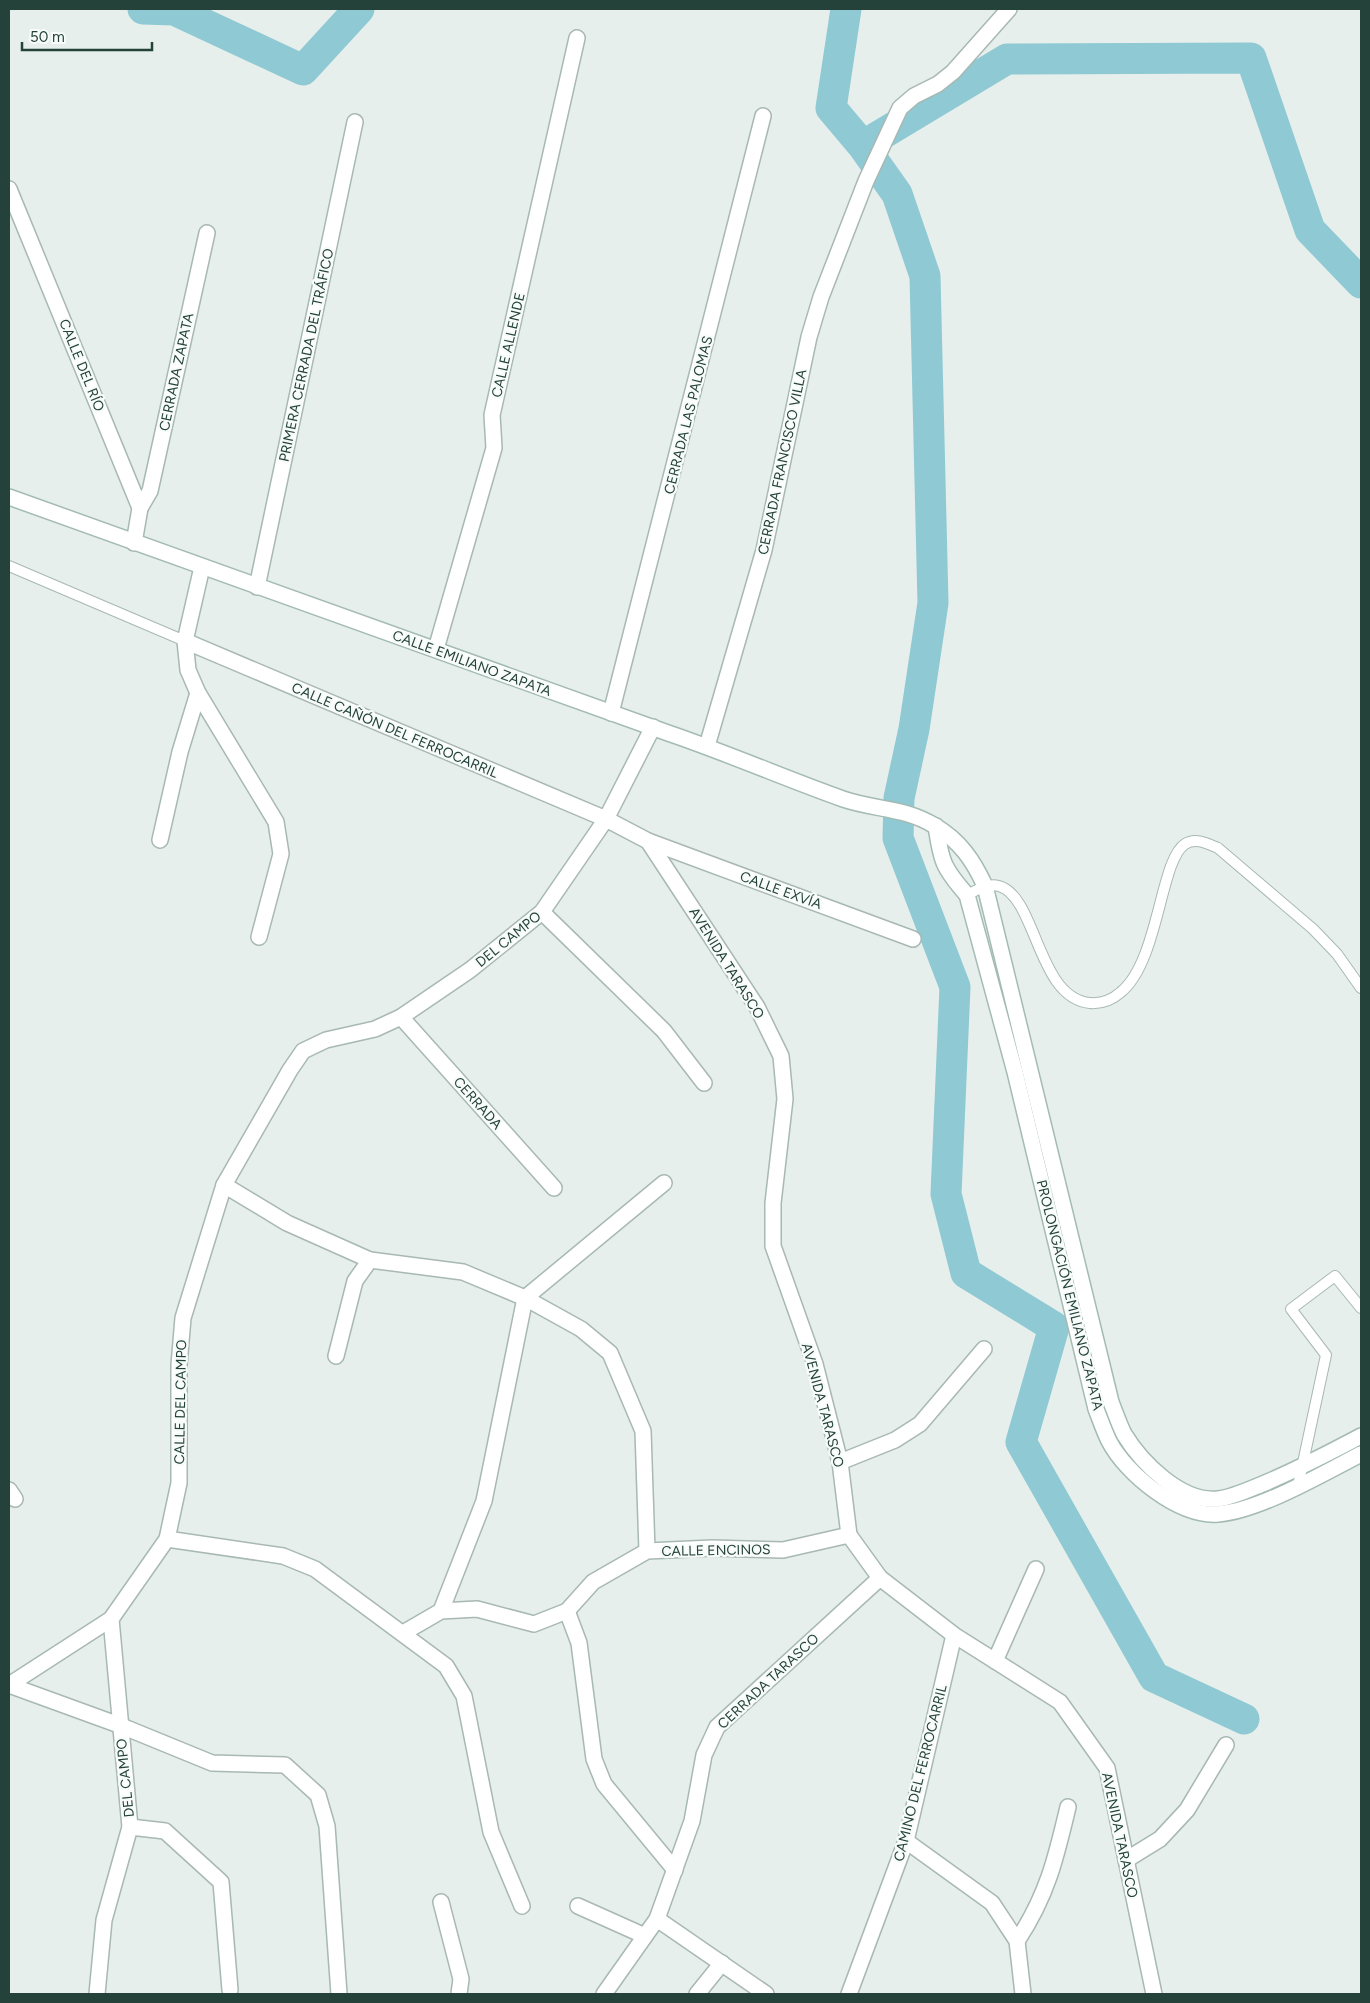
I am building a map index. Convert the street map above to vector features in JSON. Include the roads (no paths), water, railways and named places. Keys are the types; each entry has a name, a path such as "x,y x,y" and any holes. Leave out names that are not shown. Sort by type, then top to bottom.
{"street":[{"name":"CERRADA FRANCISCO VILLA","path":"706,746 764,550 809,337 821,297 866,181 900,108 914,96 938,84 953,72 1009,9"},
{"name":"CALLE ALLENDE","path":"436,650 494,448 492,415 577,38"},
{"name":"CERRADA LAS PALOMAS","path":"611,713 764,116"},
{"name":"PRIMERA CERRADA DEL TRÁFICO","path":"257,587 355,122"},
{"name":"CALLE DEL RÍO","path":"11,201 140,508"},
{"name":"CERRADA ZAPATA","path":"140,508 150,491 207,233"},
{"name":"CALLE EMILIANO ZAPATA","path":"9,497 706,746 846,800 873,807 908,812 936,826 961,845 975,864 985,886"},
{"path":"134,543 140,508"},
{"path":"202,567 185,641 188,670 198,693 276,822 281,854 259,937"},
{"name":"CALLE CAÑÓN DEL FERROCARRIL","path":"185,641 606,819"},
{"path":"160,840 180,752 198,693"},
{"name":"DEL CAMPO","path":"290,1070 303,1051 326,1040 375,1029 402,1017 470,970 542,912 606,819 653,727"},
{"name":"AVENIDA TARASCO","path":"606,819 648,841 757,1006 781,1056 785,1099 773,1203 773,1246 815,1364 840,1462 849,1535 880,1578 954,1635 1060,1702 1107,1768 1154,1994"},
{"path":"936,826 941,858 951,877 967,895"},
{"name":"CALLE EXVÍA","path":"648,841 913,939"},
{"name":"PROLONGACIÓN EMILIANO ZAPATA","path":"985,886 1110,1402 1124,1433 1141,1457 1168,1482 1200,1496 1217,1499 1245,1491 1302,1466 1361,1436"},
{"name":"PROLONGACIÓN EMILIANO ZAPATA","path":"967,895 1016,1072 1096,1409 1110,1442 1129,1466 1159,1496 1188,1509 1217,1514 1253,1505 1298,1486 1361,1454"},
{"path":"542,912 664,1031 704,1083"},
{"name":"CERRADA","path":"402,1017 554,1188"},
{"name":"CALLE DEL CAMPO","path":"111,1619 167,1539 179,1483 179,1365 183,1318 224,1185 290,1070"},
{"path":"441,1611 484,1501 525,1298 664,1183"},
{"path":"224,1185 287,1224 370,1260 463,1272 525,1298 580,1329 610,1353 643,1431 646,1551"},
{"path":"336,1356 355,1281 370,1260"},
{"path":"840,1462 895,1440 920,1424 984,1349"},
{"name":"CALLE ENCINOS","path":"403,1633 441,1611 477,1609 534,1624 568,1611 593,1582 646,1551 712,1548 783,1550 849,1535"},
{"path":"167,1539 283,1556 315,1569 446,1666 464,1696 491,1832 522,1906"},
{"path":"995,1661 1036,1569"},
{"name":"CERRADA TARASCO","path":"604,1994 657,1919 692,1821 704,1755 716,1727 880,1578"},
{"path":"568,1611 579,1643 594,1759 604,1784 675,1870"},
{"path":"9,1685 111,1619"},
{"name":"DEL CAMPO","path":"97,1994 104,1920 130,1827 119,1725 111,1619"},
{"name":"CAMINO DEL FERROCARRIL","path":"849,1994 906,1841 954,1635"},
{"path":"9,1685 119,1725 212,1764 285,1765 318,1795 327,1826 338,1994"},
{"path":"1126,1860 1160,1839 1187,1810 1226,1745"},
{"path":"1017,1941 1035,1915 1054,1868 1068,1806"},
{"path":"130,1827 165,1831 221,1882 230,1990"},
{"path":"906,1841 992,1903 1017,1941 1023,1994"},
{"path":"441,1902 460,1979 460,1994"},
{"path":"578,1906 645,1936"},
{"path":"657,1919 766,1994"},
{"path":"697,1994 722,1963"}],"lane":[{"path":"9,566 185,641"},
{"path":"967,895 985,886 1000,886 1014,896 1060,988 1077,1002 1101,1004 1122,992 1149,947 1174,856 1186,843 1202,841 1218,848 1301,918 1337,954 1360,983"},
{"path":"1298,1486 1326,1355 1291,1309 1335,1276 1361,1308"}],"waterway":[{"path":"143,9 174,10 303,70 359,9"},
{"path":"846,9 831,108 863,146 897,194 925,276 933,603 914,729 899,798 898,838 955,987 946,1194 966,1273 1054,1327 1021,1442 1154,1677 1244,1719"},
{"path":"864,145 1007,59 1251,58 1310,230 1361,283"}]}
